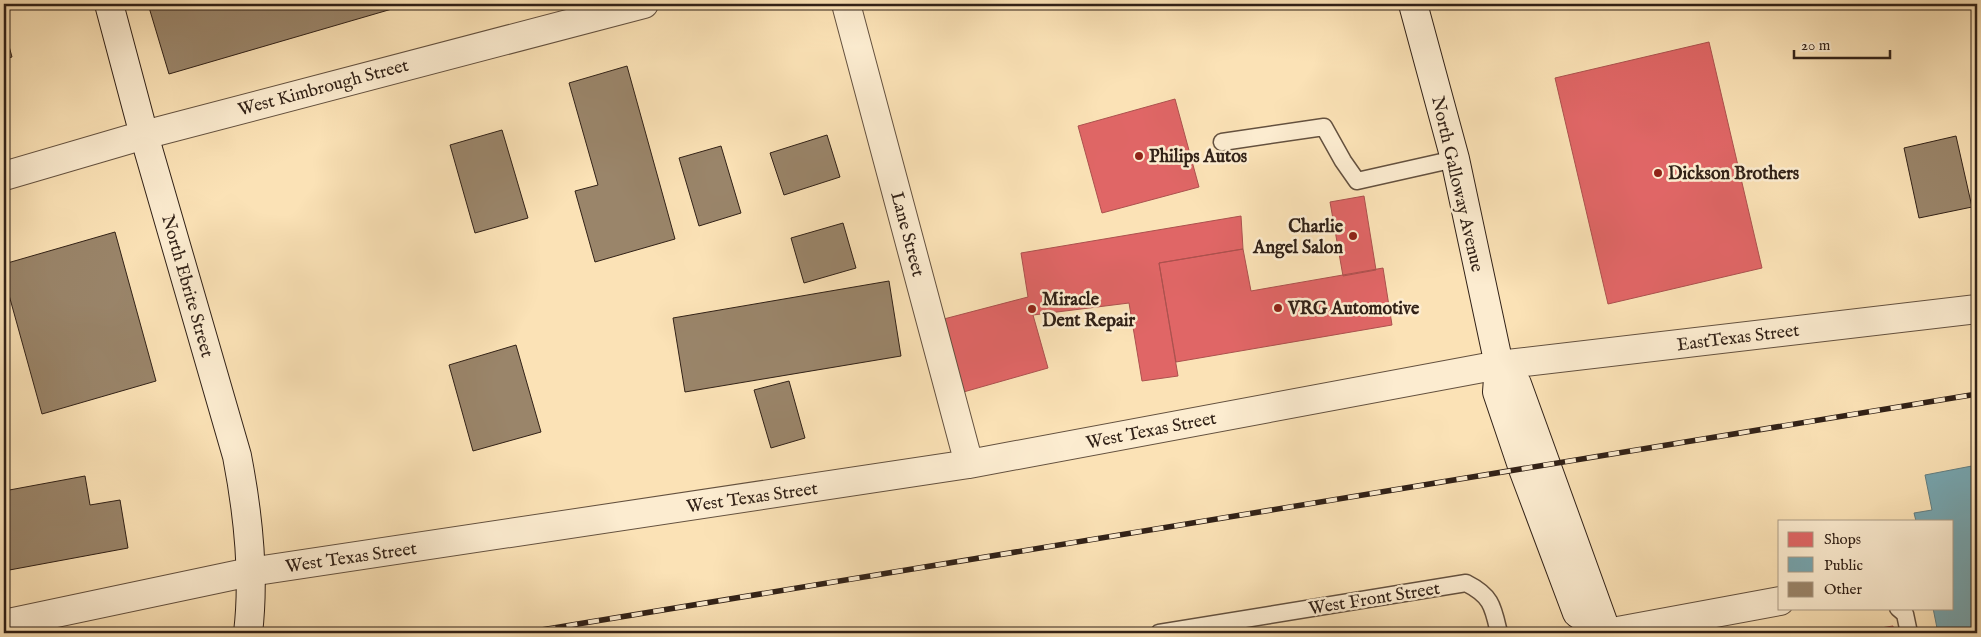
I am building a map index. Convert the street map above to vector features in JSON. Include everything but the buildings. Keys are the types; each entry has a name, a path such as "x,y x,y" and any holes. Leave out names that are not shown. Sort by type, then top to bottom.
{"street":[{"name":"North Ebrite Street","path":"109,4 144,135 236,456 245,500 250,572 251,609 248,633"},
{"name":"West Kimbrough Street","path":"4,176 585,11 644,4"},
{"name":"Lane Street","path":"846,4 969,464"},
{"name":"North Galloway Avenue","path":"1413,4 1455,159 1499,365"},
{"name":"EastTexas Street","path":"1499,365 1977,309"},
{"name":"West Texas Street","path":"4,624 250,572 969,464 1499,365"},
{"path":"1499,365 1517,384 1607,633 1687,626 1778,602"},
{"path":"229,633 232,611 231,592 250,572"}],"lane":[{"path":"1222,142 1324,126 1343,161 1357,181 1455,159"},
{"name":"West Front Street","path":"1159,633 1466,583 1486,596 1493,607 1499,633"},
{"path":"1900,610 1905,614 1909,633"}],"railway":[{"path":"523,633 1977,394"}],"place":[{"name":"Philips Autos","path":"1139,156"},
{"name":"Dickson Brothers","path":"1658,173"},
{"name":"Charlie Angel Salon","path":"1353,236"},
{"name":"VRG Automotive","path":"1278,308"},
{"name":"Miracle Dent Repair","path":"1032,309"}]}
